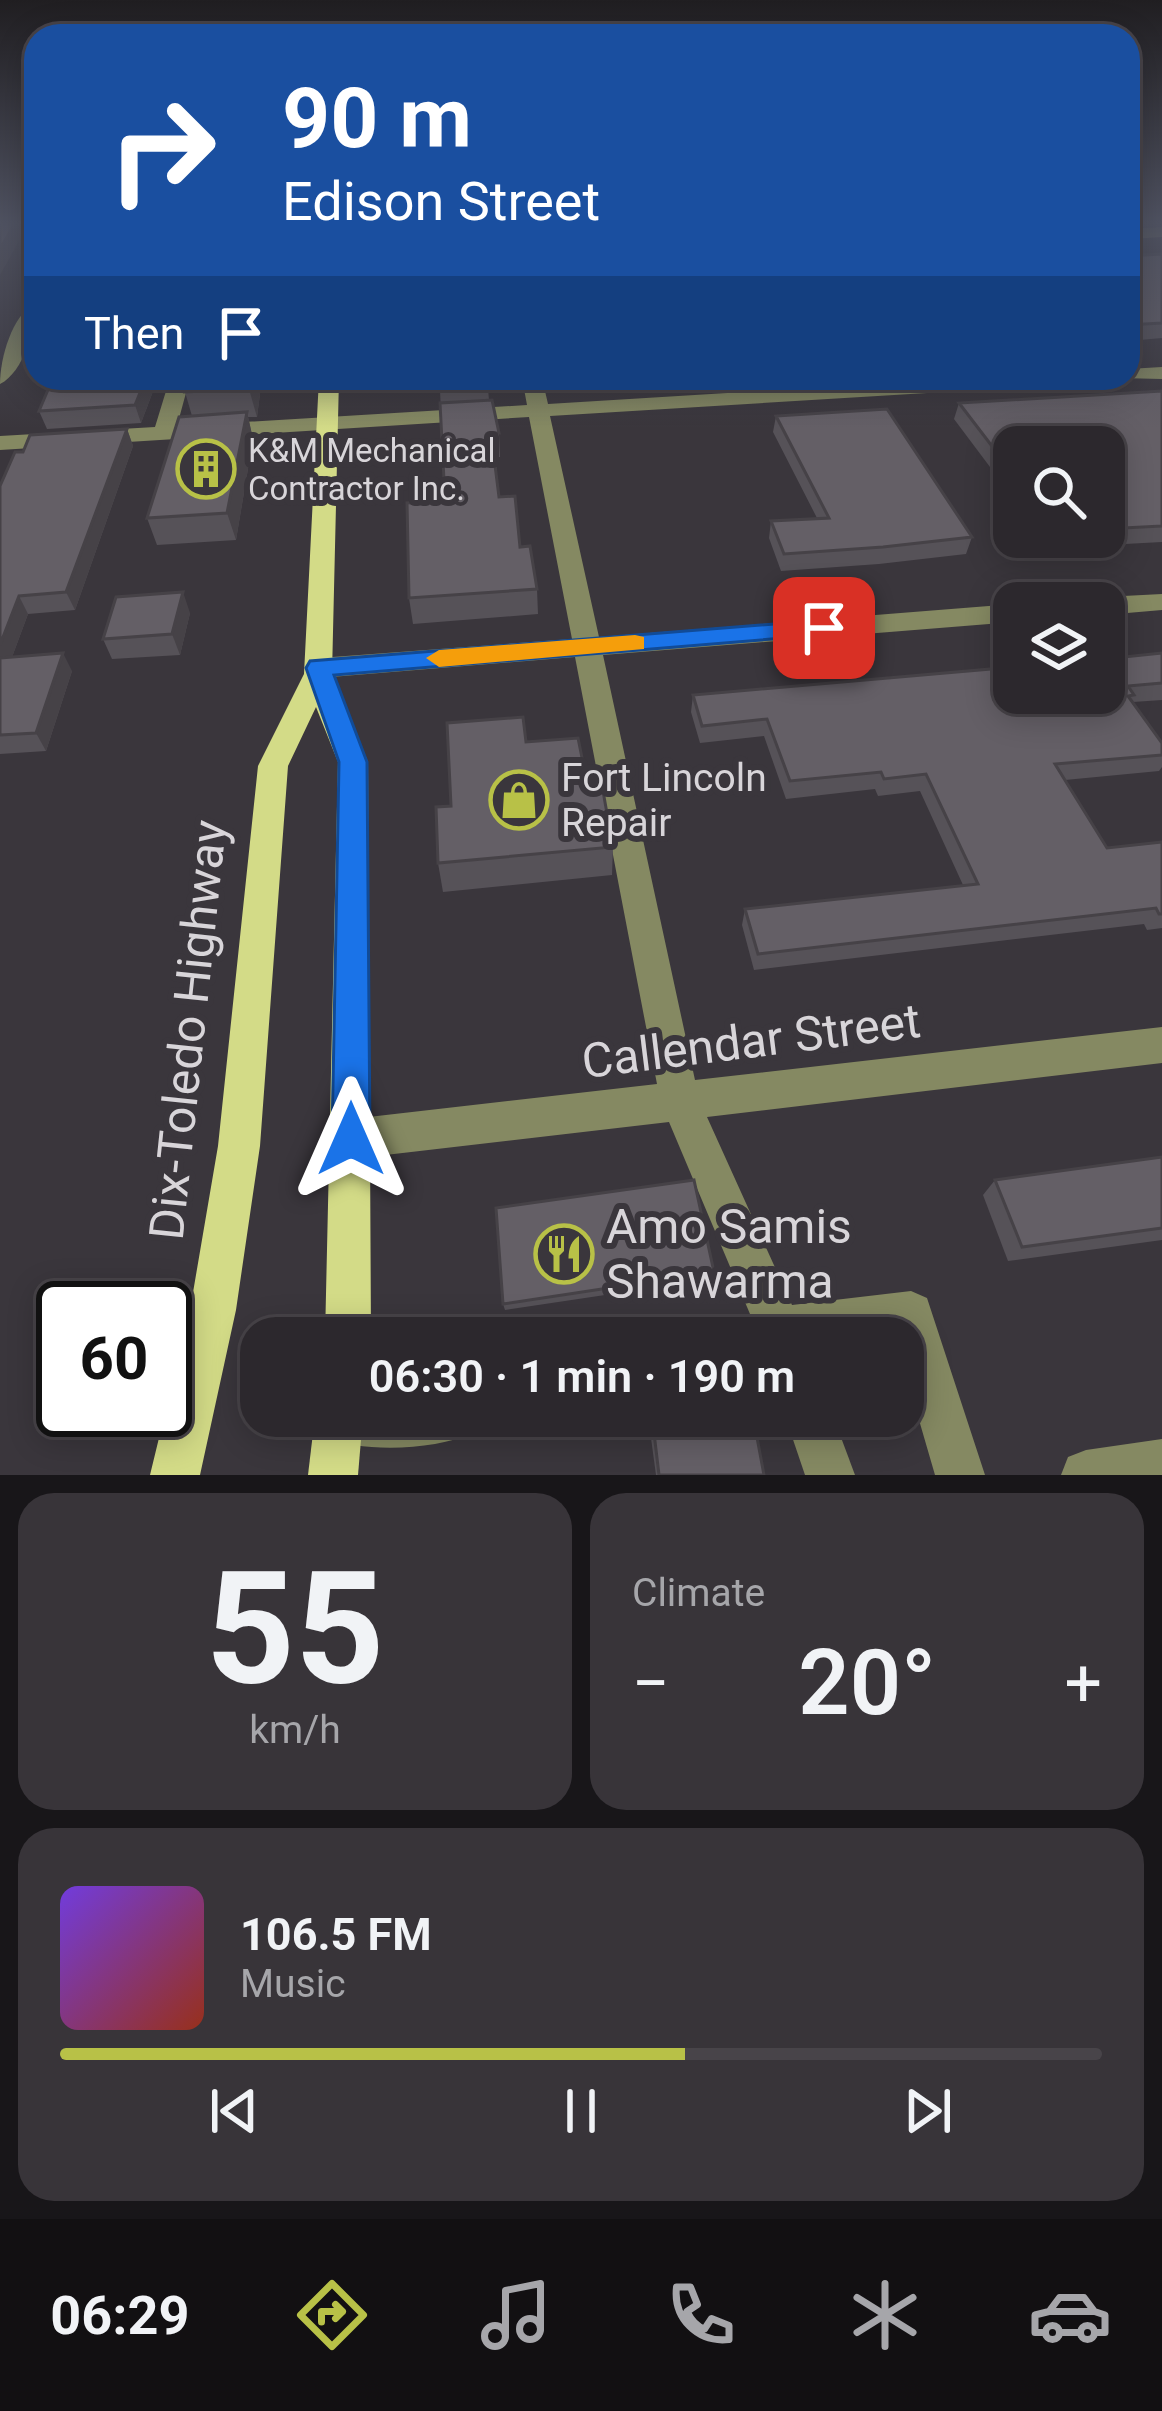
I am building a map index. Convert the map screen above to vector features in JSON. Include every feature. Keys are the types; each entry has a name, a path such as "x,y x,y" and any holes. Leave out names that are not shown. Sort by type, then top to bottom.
{"main road":[{"name":"Dix-Toledo Highway","path":"328,390 319,671 353,762 348,1317"},
{"name":"Dix-Toledo Highway","path":"175,1475 213,1310 239,1146 273,766 319,671"},
{"path":"333,1475 337,1437"}],"street":[{"path":"0,378 24,331"},
{"path":"164,434 177,390"},
{"path":"0,443 327,424 536,394 671,390"},
{"path":"536,394 680,1101 762,1317"},
{"path":"1125,605 1162,602"},
{"path":"319,671 993,616"},
{"name":"Callendar Street","path":"351,1139 1162,1045"},
{"path":"924,1357 960,1475"},
{"path":"816,1437 830,1475"},
{"path":"1086,1475 1162,1464"}],"building":[{"path":"1140,292 1162,292 1162,323 1140,324"},
{"path":"48,390 141,390 135,405 39,411"},
{"path":"1162,391 1162,526 1125,528 1125,426 993,426 993,448 959,403"},
{"path":"492,400 499,433 491,433 499,497 515,496 520,547 530,546 537,589 409,598 407,503 445,500 440,403"},
{"path":"887,409 972,537 784,554 771,521 829,518 776,416"},
{"path":"247,412 227,513 147,518 179,417"},
{"path":"127,429 66,592 19,596 0,645 0,486 15,452 23,452 30,435"},
{"path":"183,592 172,634 103,639 116,597"},
{"path":"63,653 36,733 0,735 0,658"},
{"path":"1162,653 1162,683 1128,686 1134,695 1128,696 1162,743 1162,755 1055,764 1107,848 1162,842 1162,914 1156,908 758,954 745,909 978,884 926,774 884,779 881,772 790,781 767,719 702,726 693,695 993,669 993,714 1125,714 1125,657"},
{"path":"523,717 526,742 578,738 589,792 603,791 613,847 438,863 436,807 451,806 447,723"},
{"path":"1162,1157 1162,1228 1022,1247 995,1180"},
{"path":"694,1180 714,1272 503,1304 496,1208"},
{"path":"654,1437 757,1437 764,1475 659,1475"}],"slow traffic":[{"path":"439,658 635,643"}],"place":[{"name":"K&M Mechanical Contractor Inc.","path":"206,469"},
{"name":"Fort Lincoln Repair","path":"519,800"},
{"name":"Amo Samis Shawarma","path":"564,1254"}],"route":[{"path":"351,1139 353,762 319,668 824,628"}]}
